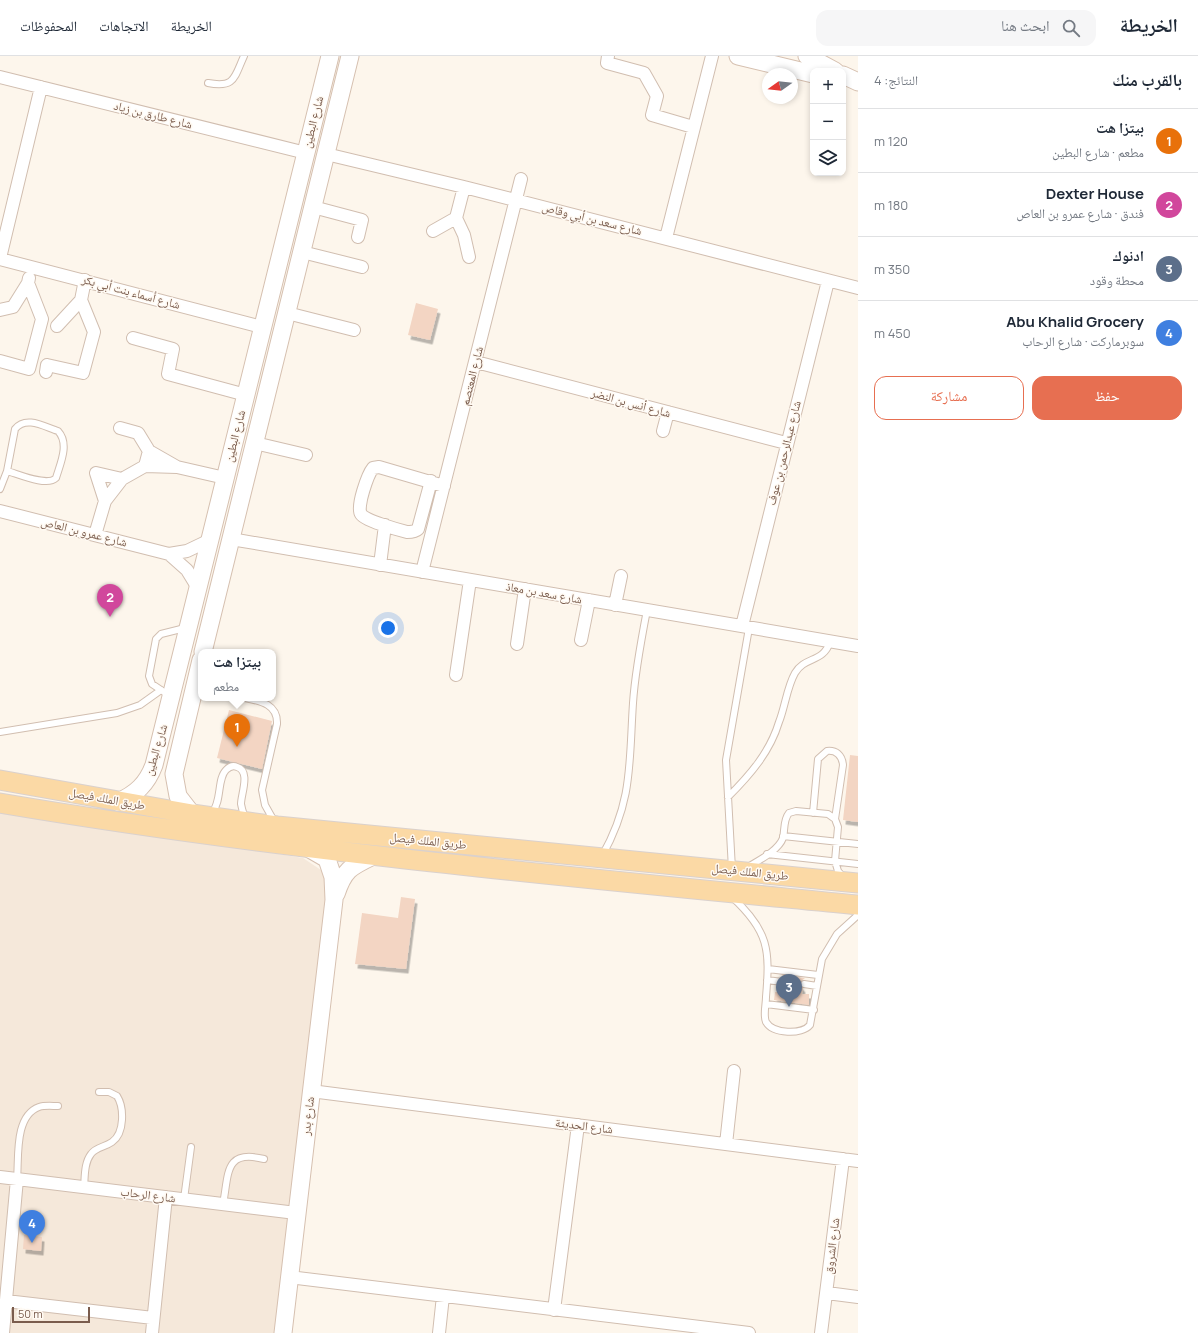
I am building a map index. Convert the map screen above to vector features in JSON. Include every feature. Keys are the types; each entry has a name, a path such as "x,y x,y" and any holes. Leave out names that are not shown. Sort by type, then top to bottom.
{"main road":[{"name":"طريق الملك فيصل","path":"0,780 118,802 277,826 853,882"},
{"name":"طريق الملك فيصل","path":"0,803 124,824 373,856 858,906"}],"street":[{"name":"شارع البطين","path":"118,802 133,794 148,779 154,765 166,694 188,626 198,588 330,56"},
{"name":"شارع البطين","path":"204,649 350,56"},
{"path":"608,56 607,63 644,73 657,96 652,116 693,127"},
{"path":"666,238 712,56"},
{"path":"738,56 784,68"},
{"path":"795,68 804,62 803,56"},
{"path":"808,56 829,68"},
{"path":"798,71 810,73"},
{"path":"846,76 858,82"},
{"name":"شارع طارق بن زياد","path":"0,77 306,153"},
{"path":"846,83 858,85"},
{"path":"0,258 41,87"},
{"name":"شارع سعد بن أبي وقاص","path":"326,154 464,187 858,288"},
{"name":"شارع المعتصم","path":"422,572 521,179"},
{"path":"464,187 456,218 472,257"},
{"path":"313,207 362,220 358,237"},
{"path":"433,231 456,218"},
{"path":"302,252 362,267"},
{"name":"شارع أسماء بنت أبي بكر","path":"0,258 262,327"},
{"path":"0,310 13,307 28,283 31,267"},
{"path":"57,326 81,300 85,280"},
{"name":"شارع عبدالرحمن بن عوف","path":"745,627 786,442 828,281"},
{"path":"0,361 29,369 42,319 28,283"},
{"path":"46,372 47,365 83,373 94,332 81,300"},
{"path":"287,313 354,330"},
{"path":"133,338 173,349 168,374 246,395"},
{"name":"شارع أنس بن النضر","path":"476,362 786,442"},
{"path":"663,432 668,412"},
{"path":"239,420 248,427 255,443 306,455"},
{"path":"120,428 138,433 149,451 177,467"},
{"path":"146,466 149,451"},
{"path":"95,535 105,501 122,479 146,466 177,467 225,478"},
{"path":"431,481 418,529 414,532 407,532 385,525 364,518 360,514 368,473 373,468 379,468 431,481 444,486"},
{"path":"105,501 96,473 122,479"},
{"name":"شارع عمرو بن العاص","path":"0,511 169,554 187,551 210,540"},
{"path":"380,565 385,525"},
{"name":"شارع سعد بن معاذ","path":"231,539 858,646"},
{"name":"شارع عمرو بن العاص","path":"169,554 187,570 198,588"},
{"path":"615,605 622,576"},
{"path":"456,675 470,580"},
{"path":"517,644 525,589"},
{"path":"582,640 588,600"},
{"name":"شارع البطين","path":"198,679 175,767 174,781 178,796 200,815"},
{"path":"166,694 179,708 189,711"},
{"name":"شارع بدر","path":"283,1333 334,900 333,877 327,859 308,848"},
{"name":"شارع بدر","path":"334,900 342,878 350,867 373,856"},
{"path":"726,1144 734,1071"},
{"name":"شارع الحديثة","path":"311,1091 858,1161"},
{"path":"554,1310 578,1125"},
{"name":"شارع الشروق","path":"821,1333 843,1159"},
{"name":"شارع الرحاب","path":"0,1177 296,1213"},
{"path":"3,1333 17,1179"},
{"path":"152,1333 166,1197"},
{"path":"289,1277 554,1310 670,1328 749,1333"},
{"path":"827,1293 858,1297"},
{"path":"439,1333 443,1296"},
{"path":"6,1301 153,1318"}],"lane":[{"path":"208,82 222,85 230,83 234,78 244,56"},
{"path":"0,489 7,471 15,429 18,425 31,422 58,431 61,434 64,447 56,478 53,481 46,483 7,471"},
{"path":"601,858 618,823 628,790 636,676 647,610"},
{"path":"166,694 152,684 149,676 156,639 161,634 188,626"},
{"path":"745,627 727,749 728,797 737,871 777,847 783,836 786,818 789,813 794,811 828,814 835,819 838,824 836,861 838,871 853,882"},
{"path":"728,797 746,779 770,746 778,728 795,674 802,665 821,656 830,642"},
{"path":"0,732 117,713 166,694"},
{"path":"258,701 266,703 272,708 276,716 277,724 262,795 265,805 277,826"},
{"path":"813,813 818,759 827,751 835,752 841,757 843,765 835,819"},
{"path":"200,815 217,805 225,771 230,767 236,766 244,773 241,805 247,822"},
{"path":"783,836 858,844"},
{"path":"767,854 858,864"},
{"path":"726,892 747,913 763,937 768,956 765,1020 769,1026 776,1029 798,1032 805,1030 812,1022 818,974 822,959 832,940 845,925 858,915"},
{"path":"768,969 818,974"},
{"path":"767,980 782,982"},
{"path":"804,984 817,986"},
{"path":"766,1004 814,1010"},
{"path":"84,1187 90,1156 94,1151 112,1142 116,1137 121,1119 122,1107 117,1096 109,1092 99,1092"},
{"path":"17,1179 21,1130 26,1118 38,1107 58,1106"},
{"path":"184,1199 191,1147"},
{"path":"223,1204 231,1166 235,1159 244,1156 264,1158"}],"shaded area":[{"path":"0,808 303,858 324,872 328,902 274,1333 0,1333"}],"building":[{"path":"416,303 438,309 430,340 408,335"},
{"path":"229,710 272,721 262,769 217,758"},
{"path":"850,755 858,756 858,822 843,820"},
{"path":"401,897 415,899 406,969 355,964 362,913 398,918"},
{"path":"782,975 805,978 800,982 800,985 803,988 802,994 809,994 809,1005 774,1000 775,992 782,992 782,986 786,983"},
{"path":"24,1235 42,1237 41,1251 23,1249"}],"place":[{"name":"Dexter House","path":"110,617"},
{"name":"بيتزا هت","path":"237,747"},
{"name":"ادنوك","path":"789,1007"},
{"name":"Abu Khalid Grocery","path":"32,1243"}]}
